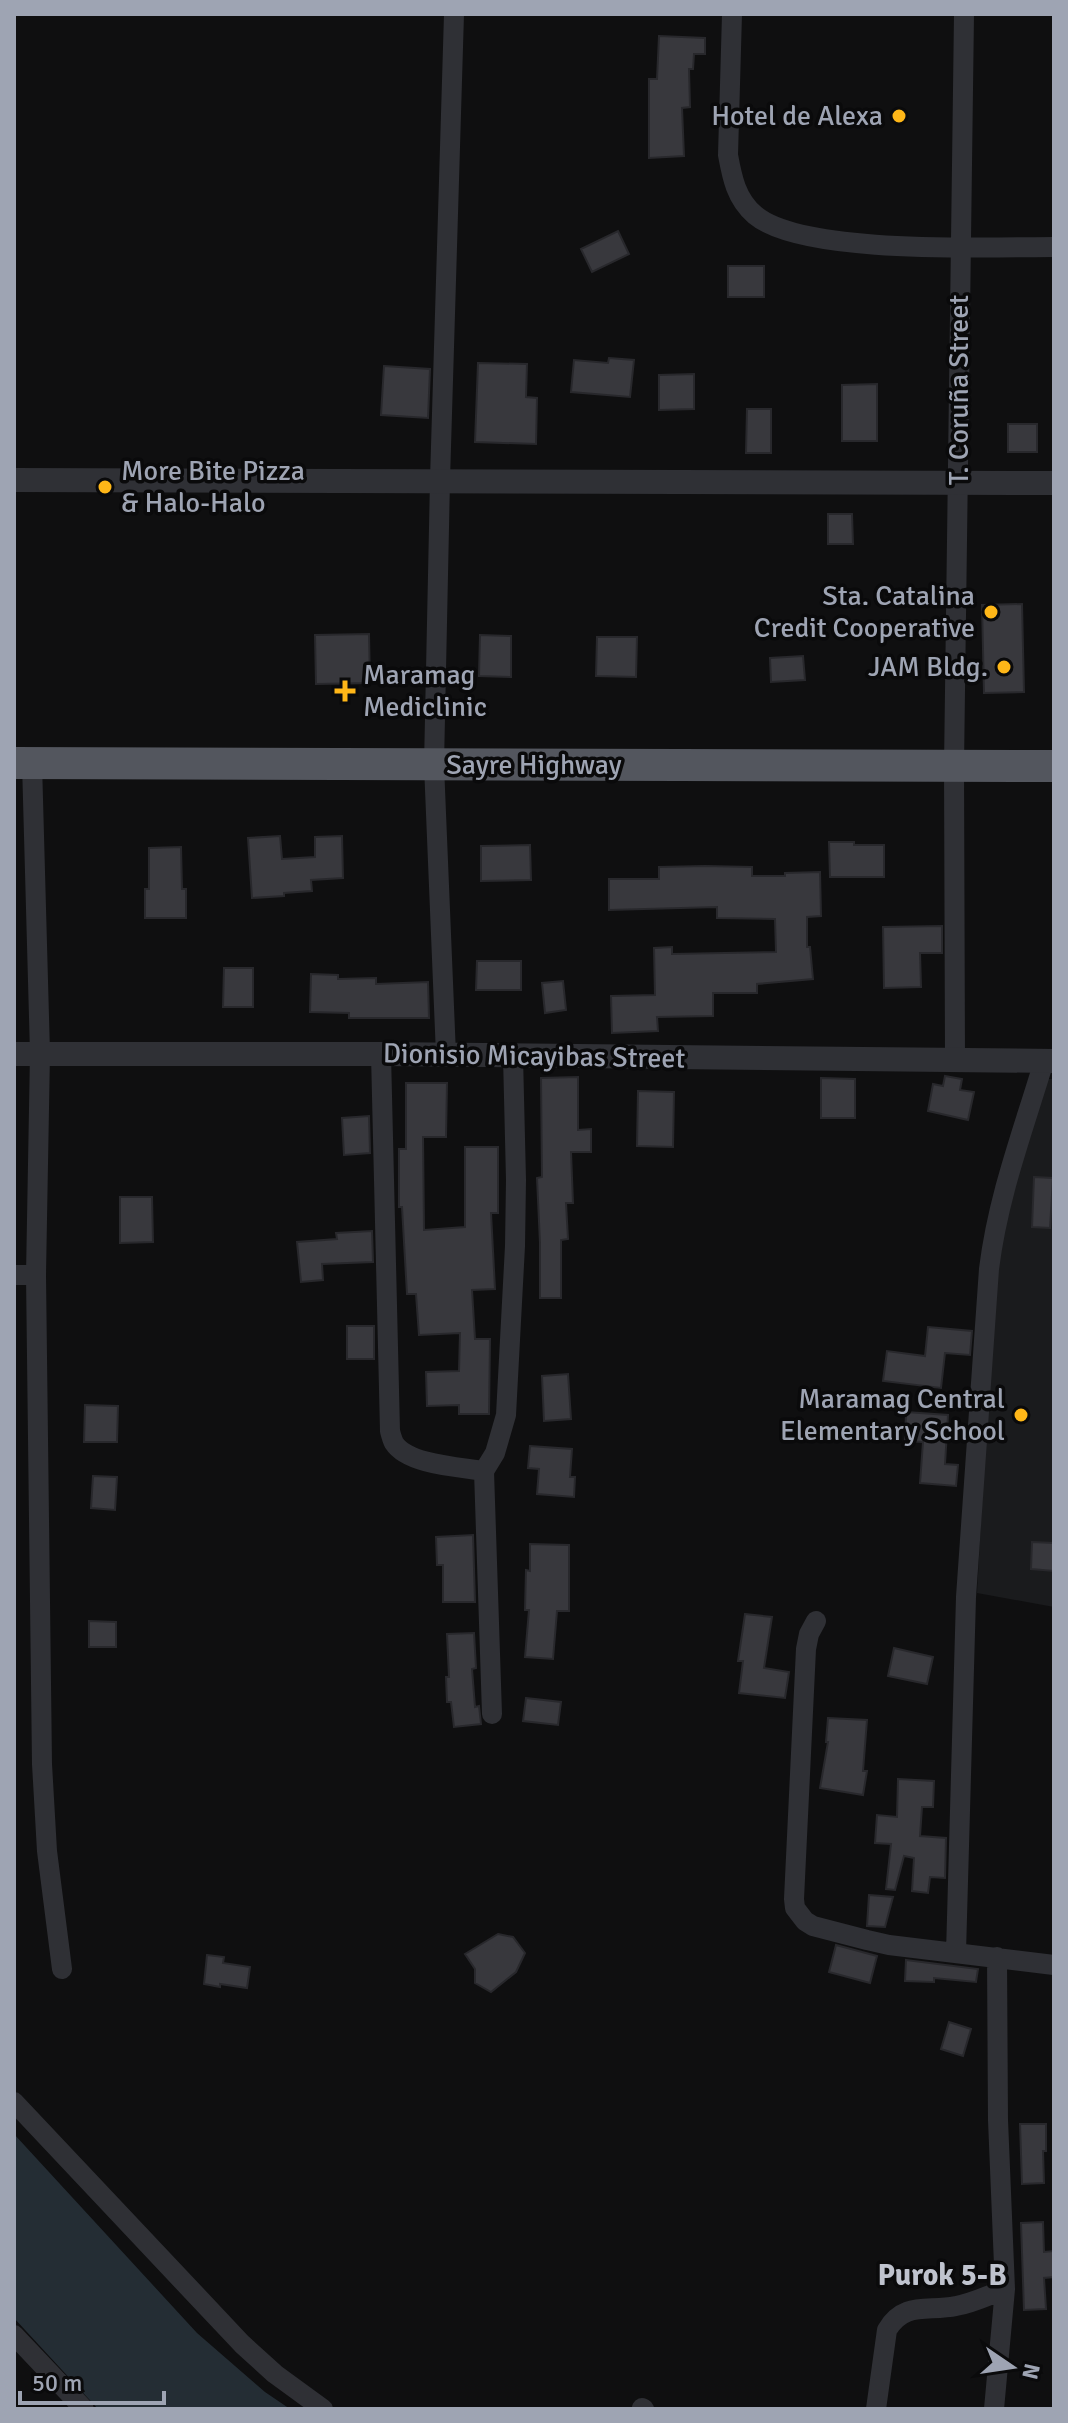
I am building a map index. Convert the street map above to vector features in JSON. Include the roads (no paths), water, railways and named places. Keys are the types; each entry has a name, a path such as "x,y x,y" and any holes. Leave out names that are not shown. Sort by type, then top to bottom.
{"highway":[{"name":"Sayre Highway","path":"23,763 1054,766"}],"street":[{"path":"446,1055 434,765 454,14"},
{"path":"732,14 728,155 741,200 770,226 830,240 959,247 1054,247"},
{"name":"T. Coruña Street","path":"955,1059 954,766 964,14"},
{"path":"14,480 1054,483"},
{"path":"23,763 40,1053 36,1275 42,1764 47,1851 62,1969"},
{"name":"Dionisio Micayibas Street","path":"14,1054 381,1054 1049,1061"},
{"path":"381,1054 390,1431 394,1444 422,1461 484,1471"},
{"path":"492,1714 484,1471 495,1453 506,1415 516,1207 513,1056"},
{"path":"956,1953 966,1597 989,1269 1003,1194 1049,1061"},
{"path":"14,1275 36,1275"},
{"path":"816,1621 806,1649 795,1908 799,1916 813,1926 889,1945 1054,1965"},
{"path":"994,2409 1005,2289 998,2120 997,1957"},
{"path":"14,2102 242,2344 275,2374 323,2409"},
{"path":"876,2409 887,2330 893,2319 908,2310 956,2306 1005,2289"},
{"path":"14,2335 84,2409"}],"place":[{"name":"Hotel de Alexa","path":"899,116"},
{"name":"More Bite Pizza & Halo-Halo","path":"105,487"},
{"name":"Sta. Catalina Credit Cooperative","path":"991,612"},
{"name":"JAM Bldg.","path":"1004,667"},
{"name":"Maramag Mediclinic","path":"345,691"},
{"name":"Maramag Central Elementary School","path":"1021,1415"}],"district":[{"name":"Purok 5-B","path":"942,2275"}]}
